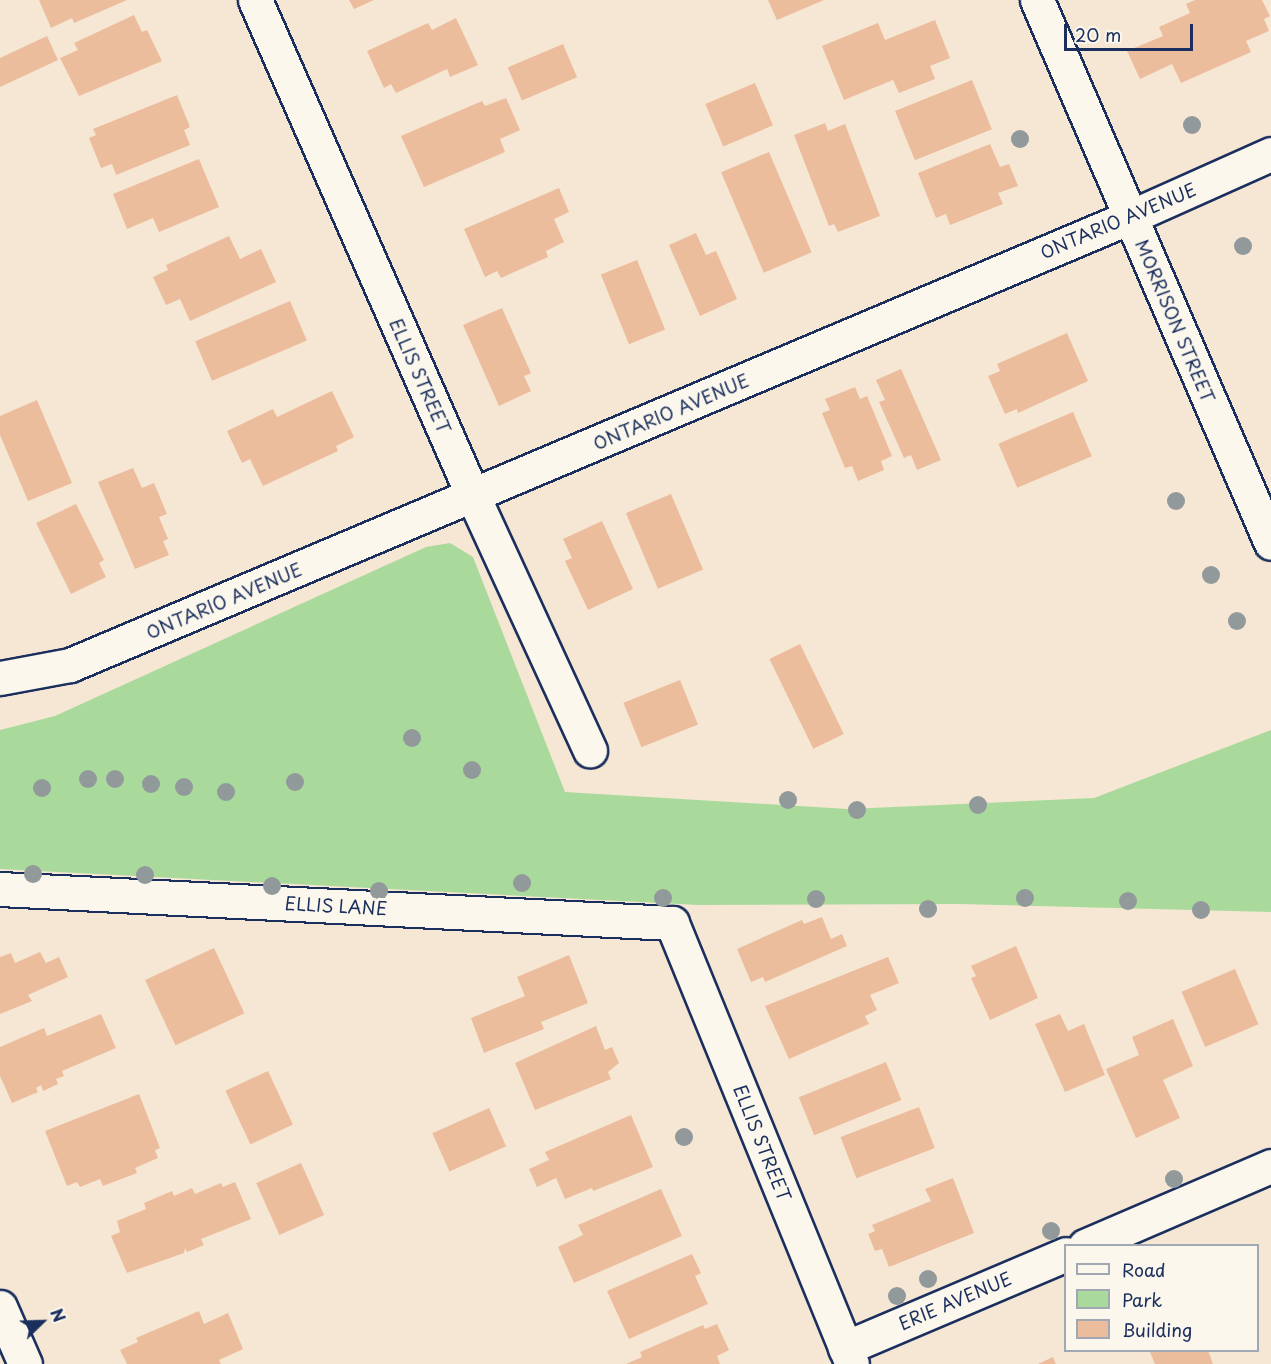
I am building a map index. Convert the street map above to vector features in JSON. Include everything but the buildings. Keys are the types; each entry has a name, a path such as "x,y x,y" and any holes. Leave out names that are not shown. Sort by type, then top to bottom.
{"street":[{"name":"ELLIS STREET","path":"255,0 472,496 590,750"},
{"name":"MORRISON STREET","path":"1036,0 1271,543"},
{"name":"ONTARIO AVENUE","path":"0,678 70,665 1130,218 1271,154"},
{"name":"ELLIS LANE","path":"0,889 672,922"},
{"name":"ELLIS STREET","path":"672,922 848,1356"},
{"path":"1087,1244 1271,1166"},
{"name":"ERIE AVENUE","path":"848,1356 1064,1254"},
{"path":"0,1307 25,1364"}],"green space":[{"path":"450,543 473,557 565,792 848,809 1094,798 1271,730 1271,912 960,904 699,905 0,869 0,730 55,716 426,547"}]}
